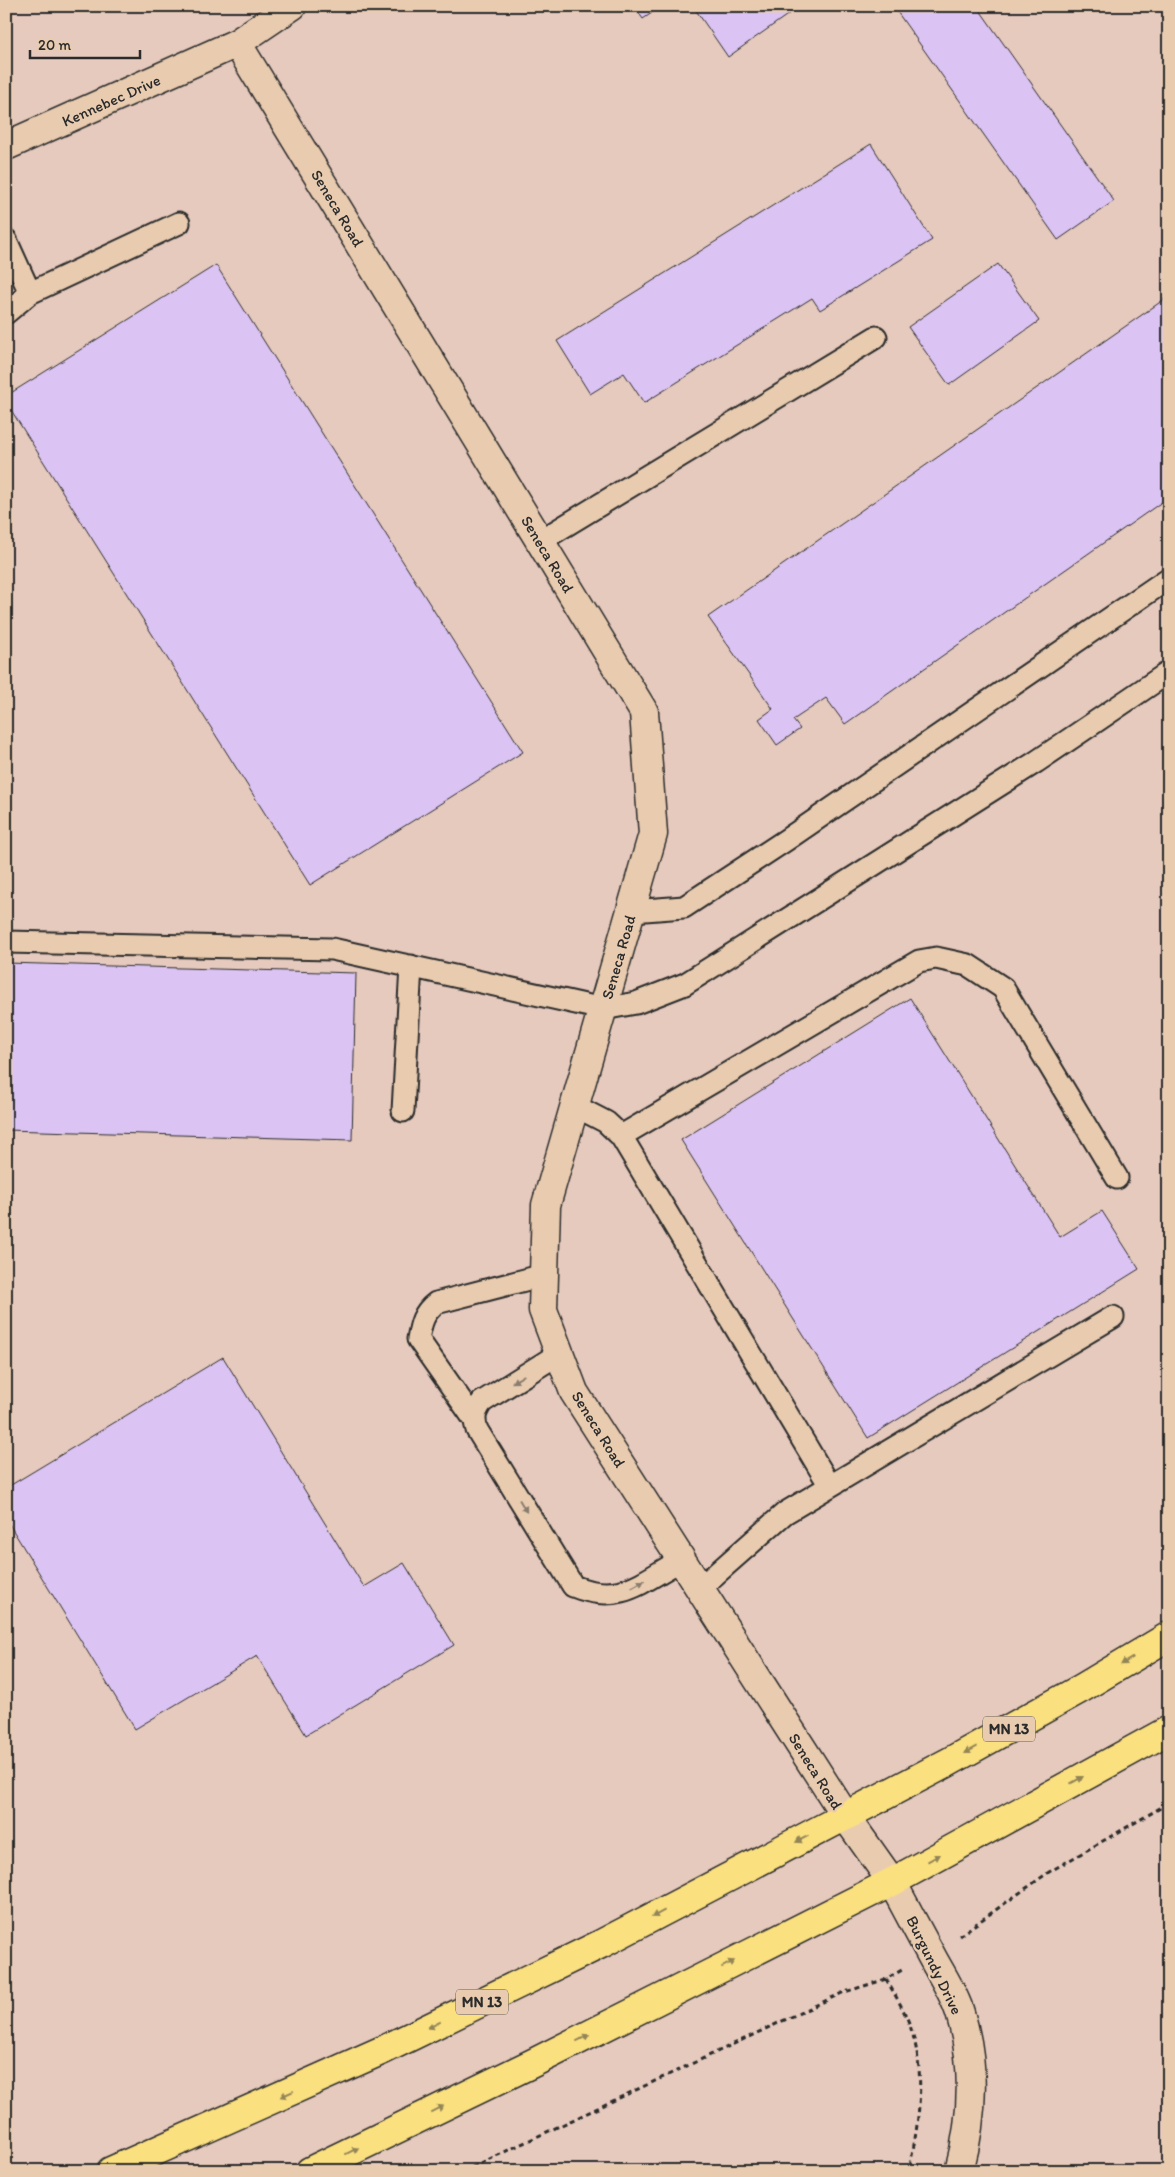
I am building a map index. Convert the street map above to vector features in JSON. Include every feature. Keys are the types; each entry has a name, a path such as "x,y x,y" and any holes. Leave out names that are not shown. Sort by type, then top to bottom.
{"highway":[{"name":"MN 13","path":"111,2171 383,2050 601,1944 846,1817 1082,1688 1169,1636"},
{"path":"310,2171 535,2062 892,1882 1169,1730"}],"street":[{"name":"Kennebec Drive","path":"6,146 238,43 292,6"},
{"name":"Seneca Road","path":"238,43 644,712 654,834 546,1205 543,1310 574,1392 846,1817 892,1882"},
{"name":"Burgundy Drive","path":"892,1882 960,2012 970,2059 972,2084 966,2136 959,2171"}],"lane":[{"path":"6,313 30,292 179,223"},
{"path":"6,240 30,292"},
{"path":"540,541 876,337"},
{"path":"632,911 684,907 794,835 1169,578"},
{"path":"6,942 332,949 603,1009 636,1003 685,984 1036,762 1169,672"},
{"path":"621,1136 919,961 936,958 968,965 1003,988 1117,1178"},
{"path":"403,1111 411,966"},
{"path":"575,1106 606,1122 621,1136 830,1486"},
{"path":"544,1275 436,1303 427,1310 421,1321 418,1339 474,1419 477,1430 573,1586 597,1594 626,1590 681,1560"},
{"path":"700,1588 785,1513 1113,1317"},
{"path":"474,1419 476,1410 482,1402 560,1353"}],"path":[{"path":"464,2171 842,1992 886,1979 931,1955 1050,1872 1169,1803"},
{"path":"886,1979 909,2022 919,2061 919,2114 909,2171"}],"building":[{"path":"634,6 662,6 643,19"},
{"path":"693,6 800,6 728,57"},
{"path":"893,6 977,6 1114,201 1058,240"},
{"path":"871,144 932,240 820,310 812,298 644,403 624,373 590,394 557,341"},
{"path":"998,264 1039,321 949,385 908,327"},
{"path":"216,265 523,752 310,885 6,402 6,396"},
{"path":"1169,296 1169,497 845,724 826,698 793,720 800,729 777,745 759,719 773,709 708,617"},
{"path":"6,963 356,973 352,1140 6,1130"},
{"path":"910,998 1060,1237 1102,1211 1139,1269 868,1438 681,1140"},
{"path":"223,1357 364,1587 404,1563 454,1645 306,1735 257,1656 135,1729 6,1519 6,1488"}]}
